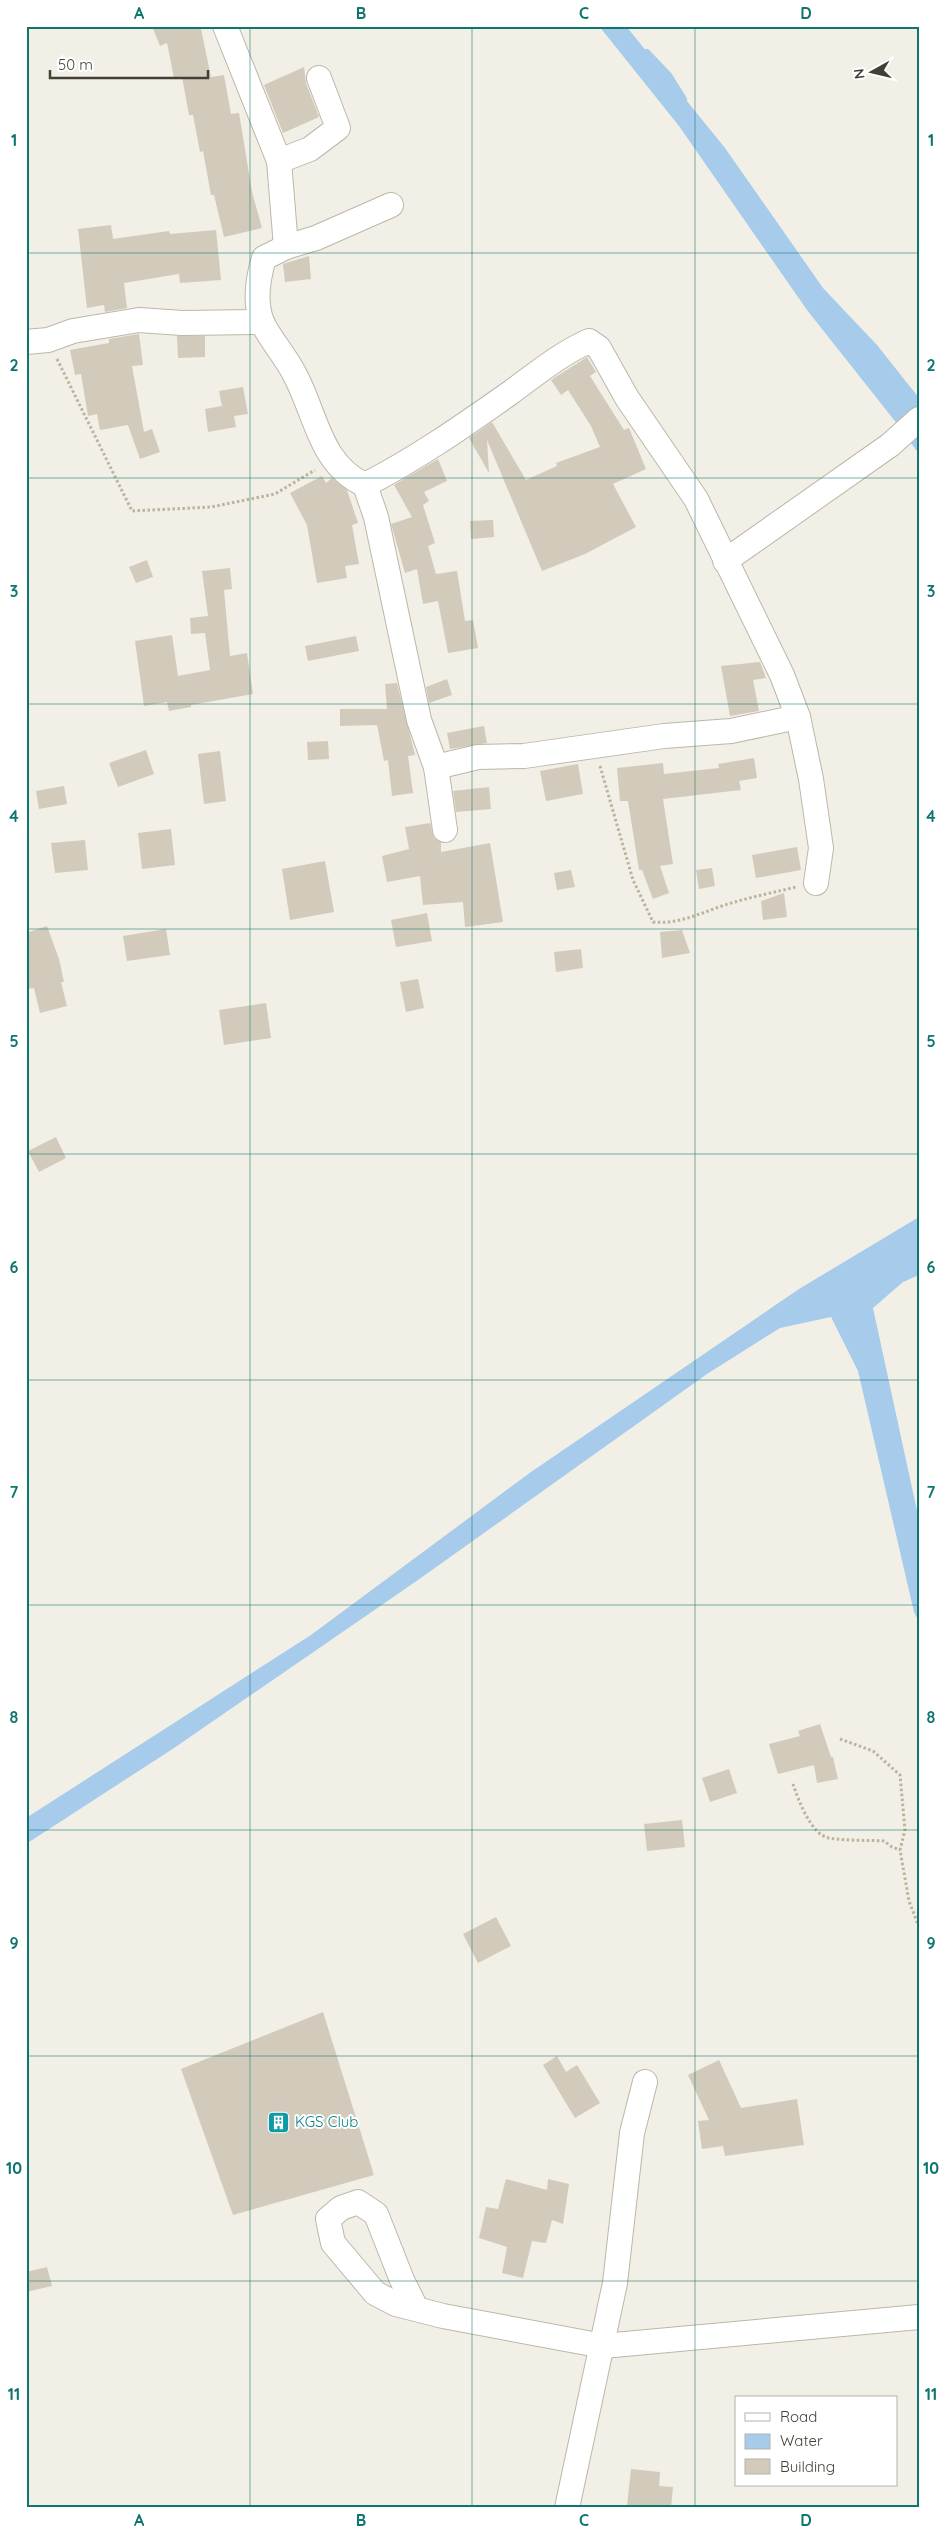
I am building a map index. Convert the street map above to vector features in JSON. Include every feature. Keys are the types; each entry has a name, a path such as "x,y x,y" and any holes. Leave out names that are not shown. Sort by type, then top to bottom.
{"street":[{"path":"225,26 278,160 286,247"},
{"path":"278,160 310,149 338,128 318,78"},
{"path":"391,205 316,238 286,247 264,258 257,282 262,322 296,376 323,444 333,460 350,478 365,485 376,517 419,720 436,767 444,830"},
{"path":"37,341 73,331 139,320 182,323 262,322"},
{"path":"365,485 394,470 463,427 567,351 590,341 599,348 627,398 691,490 724,561 782,675 798,717 811,779 821,848 816,882"},
{"path":"724,561 890,445 919,419"},
{"path":"436,767 478,757 524,756 594,745 731,730 798,717"},
{"path":"567,2508 615,2283 632,2133 645,2082"},
{"path":"416,2308 443,2316 603,2346 919,2318"}],"path":[{"path":"37,341 132,511 211,507 275,494 333,460"},
{"path":"594,745 633,880 653,922 667,924 735,902 816,882"},
{"path":"840,1740 872,1751 900,1775 905,1830 900,1850 909,1901 919,1927"},
{"path":"793,1784 800,1806 816,1828 828,1838 884,1841 900,1850"}],"water":[{"path":"599,26 626,26 725,148 823,288 877,345 919,398 919,454 807,310 679,126"},
{"path":"919,1217 919,1275 903,1282 873,1308 919,1520 919,1622 914,1612 858,1371 831,1317 780,1328 707,1374 418,1580 174,1748 26,1844 26,1818 311,1635 531,1472 799,1289"}],"building":[{"path":"152,26 207,26 201,29 211,77 224,75 231,114 239,113 252,192 262,228 224,237 214,195 211,195 203,151 200,152 193,115 189,115 182,77 174,78 167,43 160,46"},
{"path":"304,67 306,83 319,117 283,133 264,85"},
{"path":"111,225 113,239 169,231 170,234 216,230 221,280 180,283 179,274 124,283 127,308 105,312 104,305 87,308 78,229"},
{"path":"309,256 311,279 285,282 283,264"},
{"path":"139,334 143,365 132,366 144,432 152,429 160,452 140,459 128,425 100,430 97,414 88,416 81,374 75,375 70,350 109,343 109,339"},
{"path":"177,336 205,336 205,357 178,358"},
{"path":"587,357 596,372 590,376 624,430 629,428 646,469 613,484 636,527 585,554 542,571 487,440 489,473 469,438 492,422 526,480 557,466 556,463 600,447 591,426 568,390 561,395 551,380"},
{"path":"243,387 248,414 234,416 236,427 208,432 205,409 222,406 219,391"},
{"path":"438,459 447,481 424,492 429,501 423,505 435,543 428,546 436,574 457,571 465,621 473,620 478,648 448,653 438,601 423,604 417,569 405,573 391,524 412,517 394,485"},
{"path":"322,476 326,483 332,478 347,490 358,523 352,525 359,564 345,566 347,578 317,583 307,525 290,493"},
{"path":"493,520 494,537 471,539 470,521"},
{"path":"147,560 153,577 136,583 129,567"},
{"path":"230,568 232,589 224,590 230,656 247,653 253,694 191,705 191,707 169,711 167,702 144,706 135,641 172,635 178,676 210,670 205,633 191,634 190,618 208,616 202,571"},
{"path":"356,636 359,651 308,661 305,646"},
{"path":"760,662 766,678 753,680 759,711 730,716 721,666"},
{"path":"447,679 452,695 429,703 426,687"},
{"path":"397,683 415,755 408,756 413,793 392,796 388,760 384,761 377,725 340,726 340,709 387,709 385,684"},
{"path":"484,726 487,743 450,749 447,733"},
{"path":"328,741 329,759 308,760 307,742"},
{"path":"146,750 154,774 118,787 109,763"},
{"path":"220,751 226,801 204,804 198,754"},
{"path":"754,758 757,778 739,781 741,790 663,799 673,864 660,866 669,893 653,899 642,870 639,870 628,801 620,801 617,768 663,763 664,774 719,768 718,764"},
{"path":"578,764 583,794 546,801 540,771"},
{"path":"64,786 67,804 39,809 36,791"},
{"path":"489,787 491,809 456,812 453,791"},
{"path":"430,823 434,838 441,843 441,852 490,843 503,922 465,927 463,902 423,905 420,876 387,882 382,856 409,849 405,827"},
{"path":"171,829 175,865 142,869 138,833"},
{"path":"85,840 88,870 55,873 51,843"},
{"path":"797,847 801,870 756,878 752,855"},
{"path":"325,861 334,912 290,920 282,869"},
{"path":"712,868 715,886 699,889 696,870"},
{"path":"571,870 575,887 557,890 554,873"},
{"path":"784,893 787,917 763,920 761,901"},
{"path":"427,913 432,941 396,947 391,920"},
{"path":"47,926 59,959 64,982 61,982 67,1006 40,1013 34,988 26,989 26,933"},
{"path":"166,929 170,955 127,961 123,936"},
{"path":"682,930 690,953 662,958 660,932"},
{"path":"581,949 583,968 556,972 554,952"},
{"path":"418,979 424,1008 406,1012 400,982"},
{"path":"266,1003 271,1038 224,1045 219,1010"},
{"path":"56,1137 66,1158 39,1172 28,1151"},
{"path":"820,1724 831,1757 833,1757 838,1779 817,1783 814,1765 778,1774 769,1744 800,1736 798,1731"},
{"path":"729,1769 737,1793 710,1802 702,1778"},
{"path":"682,1820 685,1847 647,1851 644,1824"},
{"path":"496,1917 511,1946 478,1963 463,1934"},
{"name":"KGS Club","path":"323,2012 374,2175 233,2215 181,2069"},
{"path":"557,2056 566,2072 577,2065 600,2103 575,2118 543,2065"},
{"path":"719,2060 741,2108 797,2099 804,2145 725,2156 723,2146 702,2149 698,2121 709,2120 688,2075"},
{"path":"506,2179 547,2190 548,2179 569,2184 563,2224 552,2220 546,2243 532,2241 523,2278 502,2273 507,2247 479,2238 486,2207 498,2209"},
{"path":"47,2267 52,2286 26,2292 26,2272"},
{"path":"631,2469 660,2472 659,2486 673,2487 671,2508 627,2506"}],"waterway":[{"path":"647,52 669,75 684,99"}],"place":[{"name":"KGS Club","path":"279,2122"}]}
